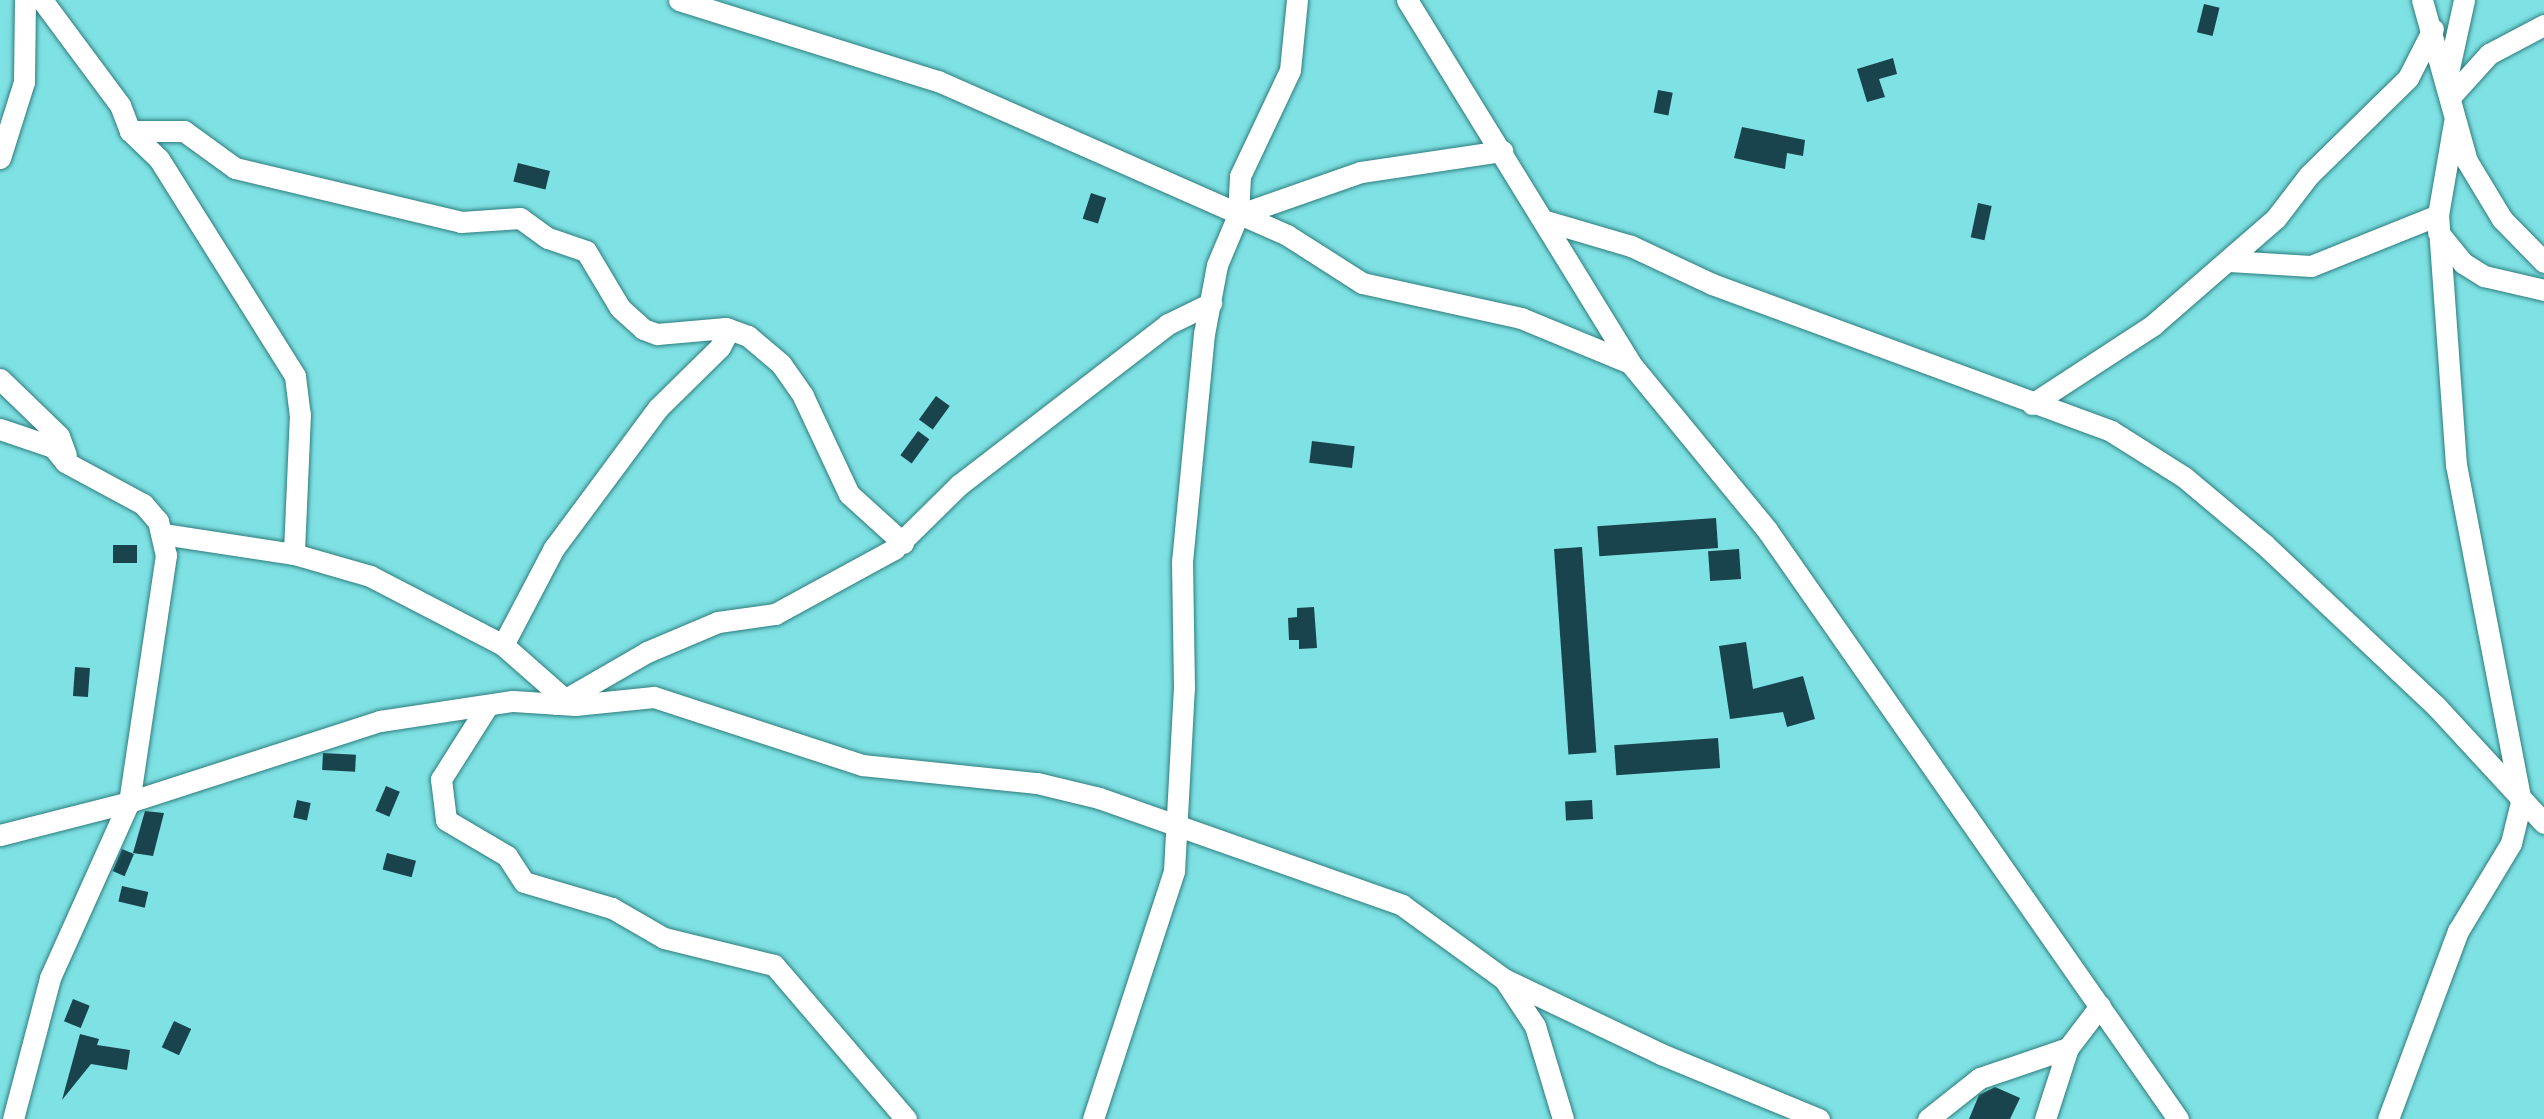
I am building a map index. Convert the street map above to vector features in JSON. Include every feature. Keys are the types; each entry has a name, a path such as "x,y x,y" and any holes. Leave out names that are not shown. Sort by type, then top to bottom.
{"street":[{"path":"0,158 24,82 25,0"},
{"path":"42,0 120,105 130,131 159,159 295,376 300,414 294,554"},
{"path":"679,0 896,65 1298,240 1362,283 1521,318 1630,363"},
{"path":"1093,1119 1174,871 1178,825 1185,509 1211,303 1217,265 1238,215 1244,165 1290,70 1297,0"},
{"path":"1407,0 1546,221 1630,363 1767,530 2178,1119"},
{"path":"2422,0 2449,87 2454,122 2467,161 2502,219 2544,262"},
{"path":"2449,87 2464,0"},
{"path":"2449,87 2489,54 2544,25"},
{"path":"2032,404 2153,325 2229,261 2408,78 2432,29"},
{"path":"2454,122 2438,224 2456,465 2536,813"},
{"path":"130,131 184,131 236,168 461,222 520,218 548,238 586,251 621,308 643,329 657,334 729,329 781,364 809,406 841,483 866,515 903,543"},
{"path":"1238,215 1371,169 1502,151"},
{"path":"1546,221 1632,246 1712,284 2111,431 2184,477 2436,706 2536,813"},
{"path":"2229,261 2311,265 2438,224"},
{"path":"2438,224 2463,263 2484,276 2544,290"},
{"path":"559,701 696,630 775,614 903,543 959,485 1168,324 1211,303"},
{"path":"503,645 554,548 658,408 720,347 729,329"},
{"path":"0,379 59,436 65,462"},
{"path":"0,429 41,441 65,462 143,504 163,534 164,582 129,802 50,978 13,1119"},
{"path":"163,534 294,554 370,576 503,645 559,701"},
{"path":"0,835 129,802 380,720 488,705 559,701 673,701 862,765 1057,786 1178,825 1402,905 1504,979 1661,1054 1819,1119"},
{"path":"488,705 441,779 438,793 446,820 507,856 524,883 612,908 664,938 726,948 783,971 906,1119"},
{"path":"2388,1119 2458,931 2511,843 2536,813"},
{"path":"1504,979 1535,1026 1563,1119"},
{"path":"2045,1119 2068,1048 2100,1006"},
{"path":"1928,1119 1980,1078 2068,1048"}],"building":[{"path":"2204,4 2220,8 2213,36 2197,32"},
{"path":"1893,58 1897,74 1879,79 1885,97 1867,102 1857,69"},
{"path":"1658,90 1673,93 1668,115 1654,113"},
{"path":"1742,127 1805,140 1803,156 1787,153 1785,169 1734,158"},
{"path":"518,163 550,171 545,189 513,181"},
{"path":"1091,193 1106,198 1098,224 1083,219"},
{"path":"1978,203 1992,206 1984,240 1971,237"},
{"path":"936,396 950,406 933,429 919,419"},
{"path":"918,431 929,439 912,463 900,455"},
{"path":"1312,441 1355,446 1352,468 1309,463"},
{"path":"1716,518 1718,548 1599,556 1597,526"},
{"path":"113,545 137,545 137,563 113,563"},
{"path":"1582,547 1596,752 1568,754 1554,549"},
{"path":"1739,549 1741,579 1710,581 1708,551"},
{"path":"1314,607 1317,648 1299,649 1299,640 1289,640 1288,618 1297,617 1297,608"},
{"path":"1746,642 1753,689 1803,676 1815,719 1787,727 1783,712 1730,719 1719,646"},
{"path":"75,667 90,668 88,697 73,696"},
{"path":"1718,738 1720,768 1616,775 1614,745"},
{"path":"323,753 356,755 355,772 322,770"},
{"path":"386,786 400,792 389,817 375,811"},
{"path":"297,800 311,803 307,821 293,818"},
{"path":"1592,800 1593,819 1566,820 1565,801"},
{"path":"145,811 164,813 153,856 133,853"},
{"path":"122,849 134,854 125,876 113,871"},
{"path":"387,853 416,861 412,877 383,869"},
{"path":"122,886 148,892 145,908 118,902"},
{"path":"73,999 90,1006 81,1028 64,1021"},
{"path":"174,1021 191,1029 179,1055 162,1047"},
{"path":"80,1034 99,1039 97,1045 130,1050 127,1070 91,1064 62,1100"},
{"path":"1995,1087 2020,1098 2010,1119 1969,1119 1979,1095"}]}
